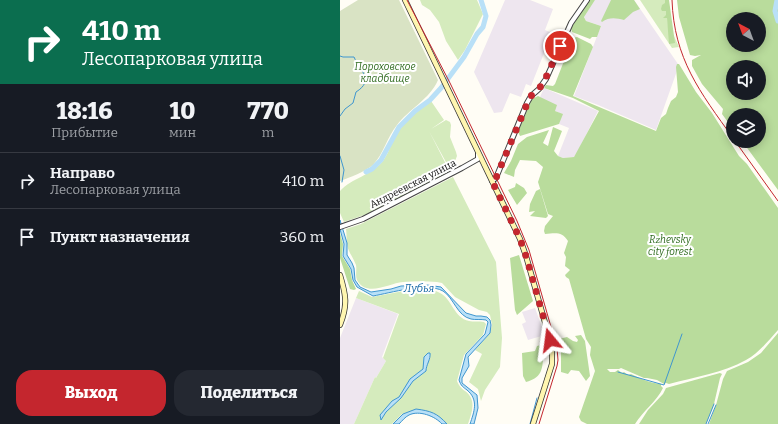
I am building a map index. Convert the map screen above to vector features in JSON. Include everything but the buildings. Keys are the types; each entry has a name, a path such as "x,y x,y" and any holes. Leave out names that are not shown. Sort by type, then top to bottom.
{"main road":[{"path":"405,0 478,149 520,239 526,256 550,340 552,352 552,364 533,424"},
{"path":"340,275 346,301 346,308 340,325"}],"street":[{"path":"492,181 496,178 529,99 543,84 571,23 587,0"},
{"name":"Андреевская улица","path":"340,227 366,217 462,168 479,158 478,149"}],"shaded area":[{"path":"505,0 530,0 553,9 545,30 552,33 531,86 526,84 521,97 510,93 502,112 494,113 474,72"},
{"path":"595,0 634,0 678,64 678,68 656,130 574,96 601,26 586,21 584,16"},
{"path":"544,88 598,111 574,157 563,158 558,156 569,128 559,124 562,114 555,111 540,97"},
{"path":"356,298 398,314 382,357 386,361 376,378 375,377 354,424 340,424 340,338"},
{"path":"535,308 545,335 528,340 522,324 526,322 522,312"}],"green space":[{"name":"Пороховское кладбище","path":"358,0 399,0 438,80 430,93 397,125 373,165 362,172 340,181 340,11"},
{"path":"420,0 477,0 483,14 465,50 458,60 446,41 439,22 430,10 422,5"},
{"path":"589,0 595,0 584,17 586,21 601,26 597,37 592,37 590,39 572,32 571,28"},
{"path":"611,0 634,0 640,9 633,12 624,20 613,18 602,22 601,21"},
{"path":"640,0 667,0 668,27 679,47 672,48"},
{"path":"665,0 669,0 675,43 669,44 667,18 663,18 666,15 666,11 662,11 661,9 662,5 665,3"},
{"path":"677,0 778,0 778,190 747,148 766,148 766,108 726,108 726,119 722,114 723,109 702,84 692,66 692,60 701,55 690,55 679,17"},
{"name":"Rzhevsky city forest","path":"577,37 591,44 593,47 573,96 656,131 661,118 666,114 671,101 676,97 678,92 676,67 677,64 679,64 696,92 726,135 726,148 734,148 778,208 778,330 755,354 746,360 728,368 669,384 644,378 621,368 607,369 610,372 615,372 618,370 628,375 631,374 653,383 661,384 663,388 660,393 635,424 587,424 581,421 579,417 595,371 590,355 591,347 586,339 569,279 565,275 570,270 565,266 566,257 564,253 568,241 561,234 545,234 545,226 553,216 548,214 538,182 543,167 536,161 520,160 515,170 514,177 504,173 518,144 527,137 549,130 543,143 548,146 553,127 562,131 554,151 558,156 563,158 574,157 599,111 573,98 544,88 546,85 553,86 555,84 573,38"},
{"path":"538,96 557,105 555,111 563,114 559,124 520,136 518,132 532,99"},
{"path":"431,101 444,120 431,129 446,120 450,122 451,125 450,137 457,156 453,166 447,164 429,131 450,172 367,214 344,222 340,213 340,191 378,166 383,161 398,132 404,124 415,113"},
{"path":"453,177 496,262 502,338 500,367 485,390 481,401 478,389 469,382 482,354 475,350 490,333 492,325 490,315 487,312 479,310 455,297 442,283 429,281 407,282 372,289 366,288 357,280 356,265 348,249 347,243 346,229 361,224"},
{"path":"516,183 524,188 527,193 517,205 508,190 515,187"},
{"path":"540,189 548,216 546,218 530,216 535,211 529,212 530,204 536,191"},
{"path":"340,233 343,244 342,256 350,269 352,280 356,289 354,290 350,289 340,258"},
{"path":"519,255 533,301 517,315 515,310 510,258"},
{"path":"409,290 437,291 447,299 456,312 464,319 484,322 486,324 483,335 464,355 457,381 460,387 471,398 472,411 468,424 445,424 438,416 415,410 402,414 392,424 354,424 375,377 376,378 386,361 383,358 399,314 356,298 359,291 372,297"},
{"path":"778,333 778,424 709,424 723,379 727,371 748,362 761,353"},
{"path":"581,335 585,341 590,376 586,381 579,371 571,370 568,374 561,372 561,352 559,339 567,337 577,342 578,340 575,336"},
{"path":"545,344 548,350 543,355 542,369 540,373 535,378 526,382 523,376 522,353 535,351 537,346"},
{"path":"720,373 722,374 714,404 706,424 639,424 648,410 663,394 666,388"}],"water":[{"path":"340,220 347,243 347,255 354,268 355,280 360,287 371,292 401,286 427,285 441,287 466,313 487,317 490,320 490,333 468,357 469,366 462,378 462,383 477,395 478,408 474,424 470,424 473,415 473,398 471,394 461,385 459,380 466,354 485,334 488,322 486,320 466,317 459,311 447,294 436,289 408,289 373,296 357,287 353,280 351,269 343,256 344,244 340,229"},
{"path":"430,353 430,355 426,371 413,381 401,398 386,412 381,420 380,415 392,401 399,397 410,379 423,369 424,357"},
{"path":"416,409 433,413 447,424 442,424 427,415 417,413 408,416 399,424 393,424 403,414"}],"waterway":[{"name":"Лубья","path":"366,172 372,169 381,160 399,127 415,111 430,100 464,57 477,34 483,27 486,16 481,0"},
{"path":"777,0 775,11 778,21"},
{"path":"340,56 354,57 365,79 365,83 362,88 356,92 353,103 345,109 340,116"},
{"path":"340,156 344,170 342,182"},
{"path":"618,372 664,385 682,334"},
{"path":"530,424 537,398"},
{"path":"706,424 714,404"},
{"path":"708,424 716,405"}],"tram line":[{"path":"407,0 450,83 517,221 529,250 557,348 558,360 539,424"}],"railway":[{"path":"672,0 674,21 683,57 700,90 726,128"},
{"path":"740,148 778,201"}],"route":[{"path":"550,340 520,239 492,181 496,178 529,99 540,89 543,84 560,46"}]}
